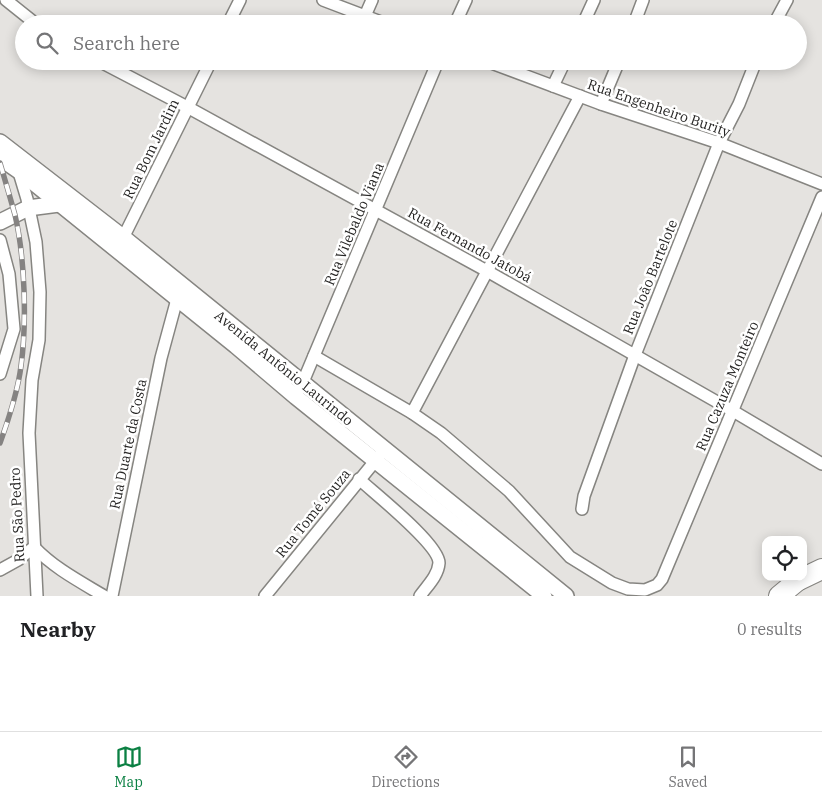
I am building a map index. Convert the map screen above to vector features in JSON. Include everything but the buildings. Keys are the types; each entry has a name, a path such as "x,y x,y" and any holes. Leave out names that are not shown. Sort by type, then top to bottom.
{"highway":[{"path":"807,574 822,562"},
{"path":"807,576 822,569"},
{"path":"780,596 798,581"}],"main road":[{"path":"0,131 2,149"},
{"name":"Avenida Antônio Laurindo","path":"2,149 120,244 304,383 380,455 544,596"},
{"name":"Avenida Antônio Laurindo","path":"2,149 19,171 59,204 120,244 177,299 296,397 380,455 566,596"},
{"path":"0,222 28,208 59,204"}],"street":[{"path":"6,0 25,15"},
{"path":"232,15 240,0"},
{"path":"323,0 362,15"},
{"path":"365,15 372,0"},
{"path":"459,15 466,0"},
{"path":"587,15 594,0"},
{"path":"637,15 643,0"},
{"path":"779,15 787,0"},
{"name":"Rua Fernando Jatobá","path":"116,70 487,271 822,464"},
{"name":"Rua Bom Jardim","path":"120,244 207,70"},
{"name":"Rua Vilebaldo Viana","path":"296,397 304,383 434,70"},
{"name":"Rua Engenheiro Burity","path":"510,70 600,104 719,143 822,184"},
{"path":"553,86 561,70"},
{"path":"600,104 615,70"},
{"name":"Rua João Bartelote","path":"582,509 584,496 635,355 719,143 739,104 752,70"},
{"path":"314,356 412,413 580,96"},
{"name":"Rua São Pedro","path":"19,171 36,242 40,292 39,340 32,380 29,433 37,596"},
{"name":"Rua Cazuza Monteiro","path":"412,413 441,433 509,491 570,557 612,583 628,589 645,590 657,585 662,580 822,197"},
{"path":"0,240 9,274 14,329 0,374"},
{"name":"Rua Duarte da Costa","path":"112,596 161,358 177,299"},
{"name":"Rua Tomé Souza","path":"265,596 380,455"},
{"path":"359,479 415,530 433,548 438,557 437,573 420,596"},
{"path":"0,570 18,560 34,547 46,560 104,596"}],"railway":[{"path":"0,163 15,215 21,251 24,290 24,330 20,375 0,443"}]}
